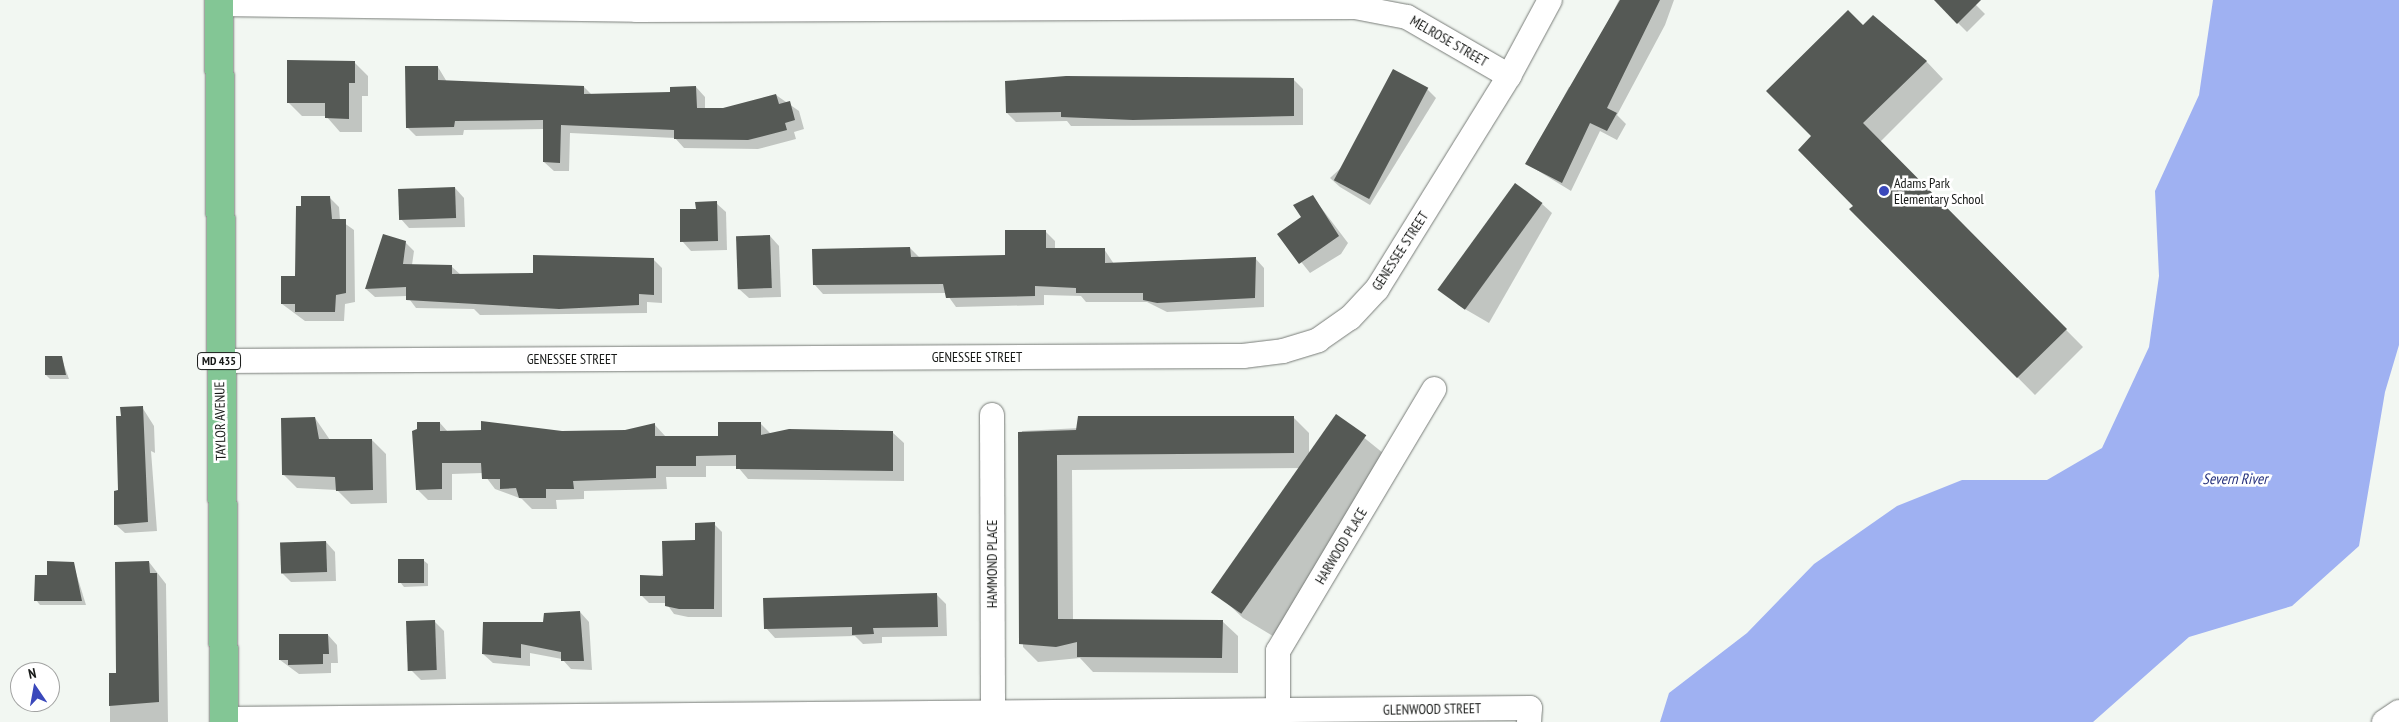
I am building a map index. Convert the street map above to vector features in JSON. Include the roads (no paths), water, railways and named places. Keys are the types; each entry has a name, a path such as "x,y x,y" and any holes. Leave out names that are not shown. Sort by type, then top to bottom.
{"main road":[{"name":"TAYLOR AVENUE","path":"219,2 224,721"}],"street":[{"name":"GENESSEE STREET","path":"220,361 1243,356 1282,351 1318,340 1350,318 1377,289 1509,76 1550,0"},
{"name":"MELROSE STREET","path":"219,2 637,5 1236,4 1355,7 1407,17 1509,76"},
{"name":"HARWOOD PLACE","path":"1278,710 1278,651 1434,389"},
{"name":"HAMMOND PLACE","path":"992,415 993,713"},
{"name":"GLENWOOD STREET","path":"224,721 1278,710 1530,715"},
{"path":"2384,722 2399,712"}],"water":[{"name":"Severn River","path":"2213,0 2399,0 2399,345 2385,392 2359,546 2292,606 2189,637 2093,722 1660,722 1669,693 1747,633 1814,564 1897,506 1962,480 2047,480 2102,448 2149,347 2159,276 2155,191 2199,95"}],"place":[{"name":"Adams Park Elementary School","path":"1884,191"}]}
